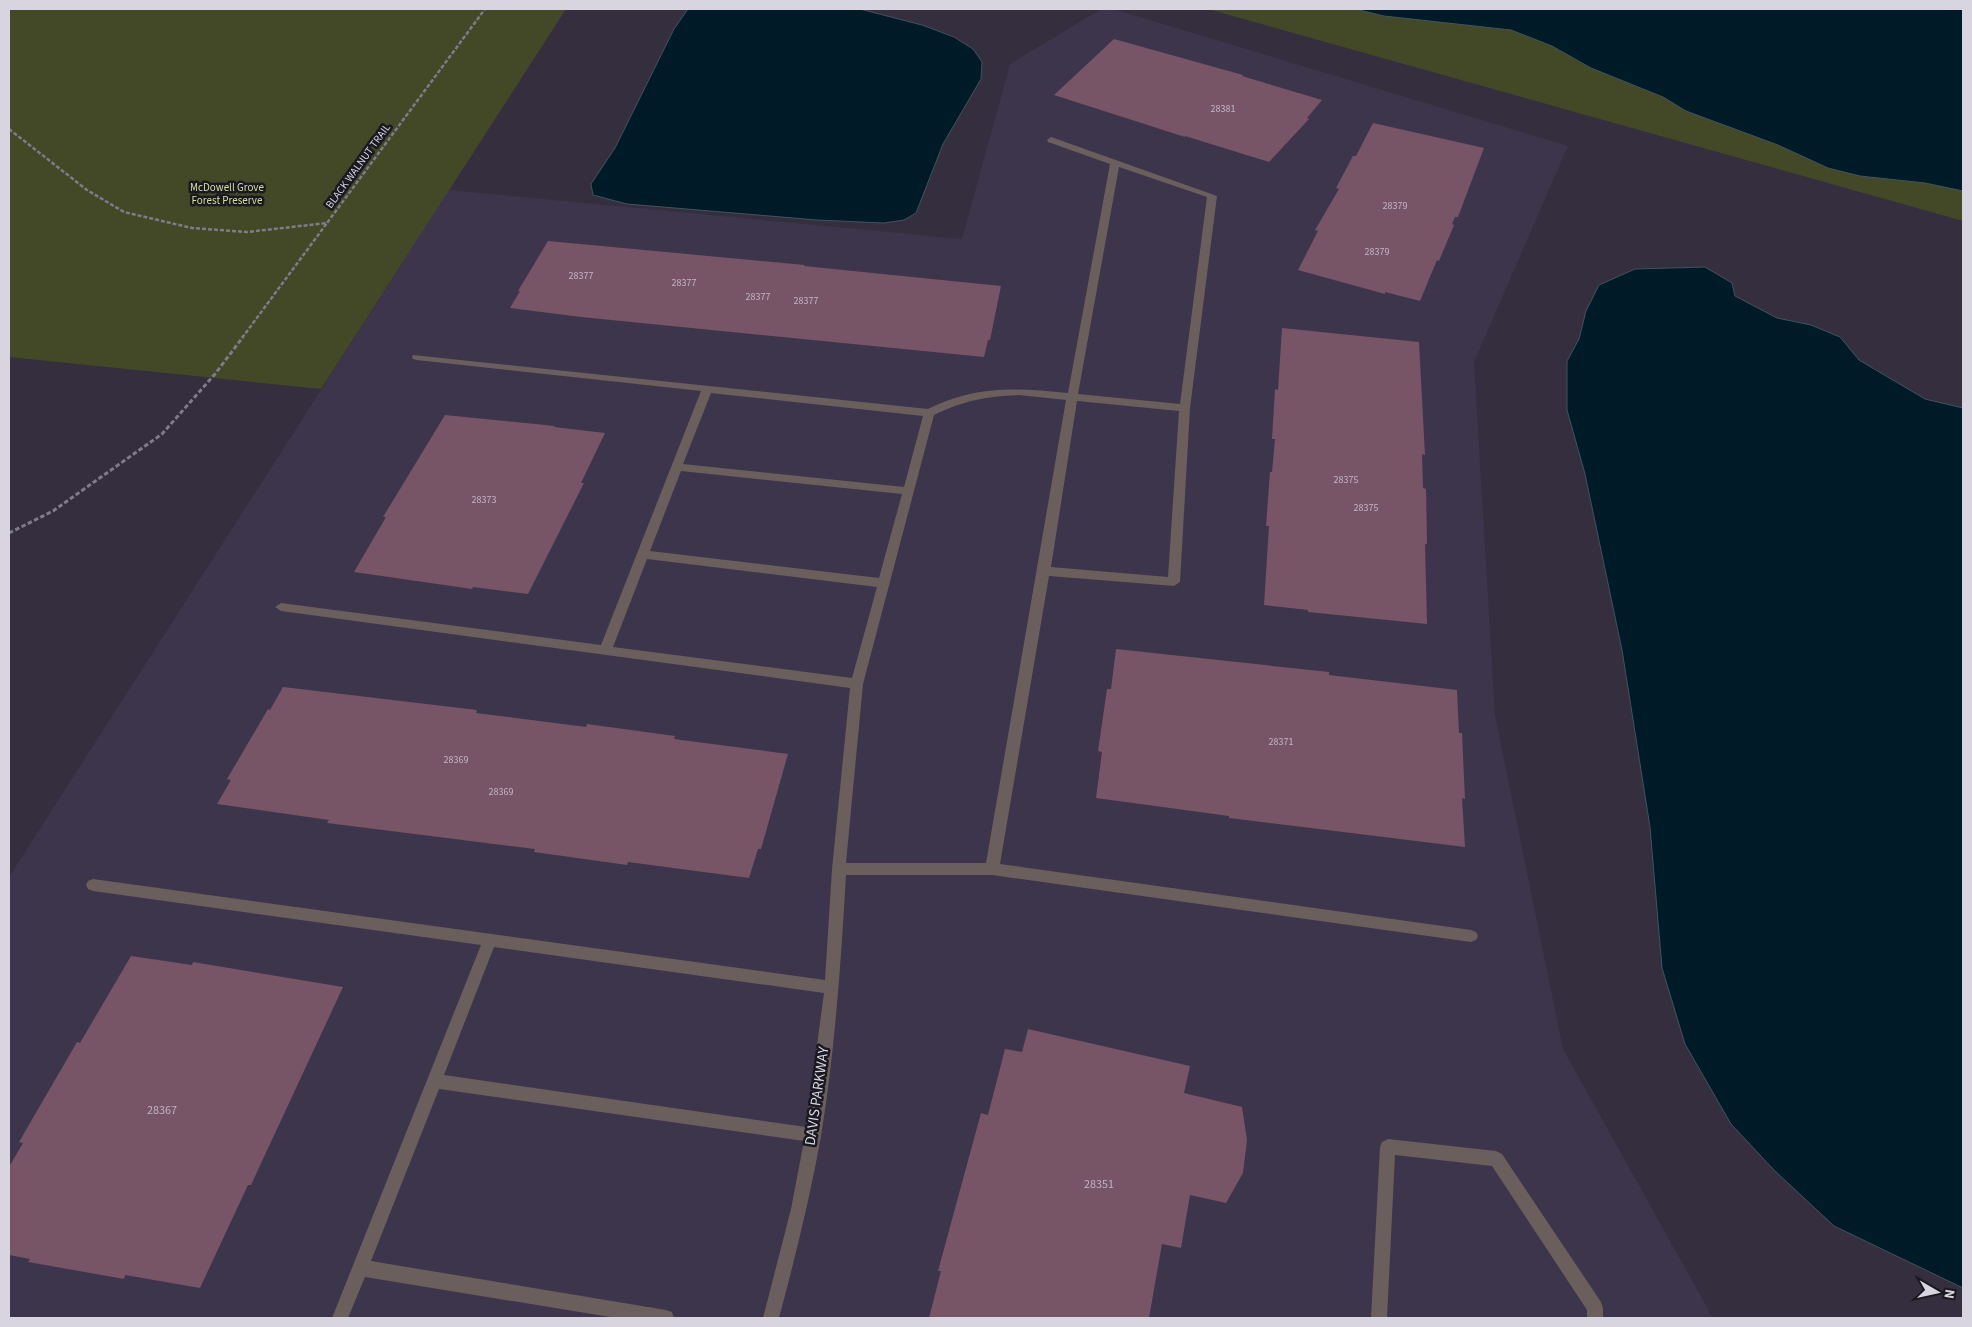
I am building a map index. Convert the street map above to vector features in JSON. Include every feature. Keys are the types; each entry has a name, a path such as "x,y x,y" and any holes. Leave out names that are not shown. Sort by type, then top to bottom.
{"lane":[{"path":"1044,571 1174,582 1185,408 1212,196 1052,140"},
{"path":"992,869 1072,398 1115,162"},
{"path":"417,357 929,413 954,401 982,394 1020,392 1185,408"},
{"path":"605,651 707,389"},
{"name":"DAVIS PARKWAY","path":"771,1318 799,1209 813,1135 832,988 839,869 857,684 929,413"},
{"path":"677,467 908,491"},
{"path":"643,554 884,583"},
{"path":"282,607 857,684"},
{"path":"839,869 992,869 1471,936"},
{"path":"92,885 832,988"},
{"path":"340,1318 490,940"},
{"path":"435,1080 813,1135"},
{"path":"1379,1318 1388,1146 1496,1160 1595,1308 1595,1318"},
{"path":"360,1268 666,1318"}],"path":[{"name":"BLACK WALNUT TRAIL","path":"9,129 87,190 124,212 192,228 247,232 327,223 485,9"},
{"path":"9,533 53,511 162,434 215,374 327,223"}],"shaded area":[{"path":"1101,9 1113,9 1568,146 1474,362 1495,715 1563,1049 1713,1318 9,1318 9,877 449,190 962,239 1010,64"}],"green space":[{"name":"McDowell Grove Forest Preserve","path":"9,9 566,9 321,389 9,357"},
{"path":"1208,9 1963,9 1963,221"}],"water":[{"path":"688,9 860,9 922,25 954,37 973,49 982,62 981,79 943,144 916,213 904,220 884,223 817,220 627,204 593,195 591,184 615,148 674,29"},
{"path":"1355,9 1963,9 1963,191 1925,183 1860,176 1828,168 1778,145 1686,111 1663,97 1591,68 1552,46 1511,30 1384,16"},
{"path":"1705,267 1732,283 1735,296 1777,318 1811,325 1840,337 1859,360 1925,399 1963,408 1963,1288 1834,1226 1774,1170 1731,1124 1685,1044 1662,968 1650,827 1622,650 1585,474 1567,410 1567,361 1579,339 1586,311 1599,285 1635,269"}],"building":[{"path":"1114,39 1243,75 1322,100 1307,118 1309,119 1269,162 1054,95"},
{"path":"1373,123 1484,148 1458,217 1455,217 1452,224 1454,225 1439,261 1437,260 1420,301 1385,292 1385,294 1298,270 1318,231 1315,230 1339,189 1336,188 1353,156 1356,156"},
{"path":"548,241 805,265 1001,286 990,340 988,340 984,357 581,317 510,308"},
{"path":"1282,328 1419,342 1425,455 1422,454 1423,488 1426,489 1427,624 1308,612 1308,610 1264,605 1269,526 1266,526 1270,472 1272,472 1275,439 1272,439 1275,389 1278,390"},
{"path":"445,415 605,433 581,483 584,483 528,594 473,587 472,589 354,572 386,517 383,517"},
{"path":"1116,649 1329,672 1329,675 1457,690 1459,733 1462,733 1465,799 1462,798 1465,847 1229,818 1229,816 1096,798 1102,752 1098,751 1107,689 1111,689"},
{"path":"283,687 477,710 476,713 586,727 587,724 675,736 674,739 788,754 761,849 758,849 749,878 628,862 627,865 534,852 535,849 327,823 329,820 217,804 231,780 227,779"},
{"path":"131,956 192,965 193,962 343,987 251,1185 248,1185 200,1288 125,1275 124,1279 28,1262 30,1259 9,1255 9,1167 23,1143 19,1142 77,1042 80,1043"},
{"path":"1028,1029 1190,1066 1184,1093 1242,1107 1247,1140 1243,1173 1226,1203 1190,1195 1181,1248 1162,1244 1149,1318 929,1318 941,1271 938,1271 981,1113 988,1115 1005,1049 1022,1052"}]}
